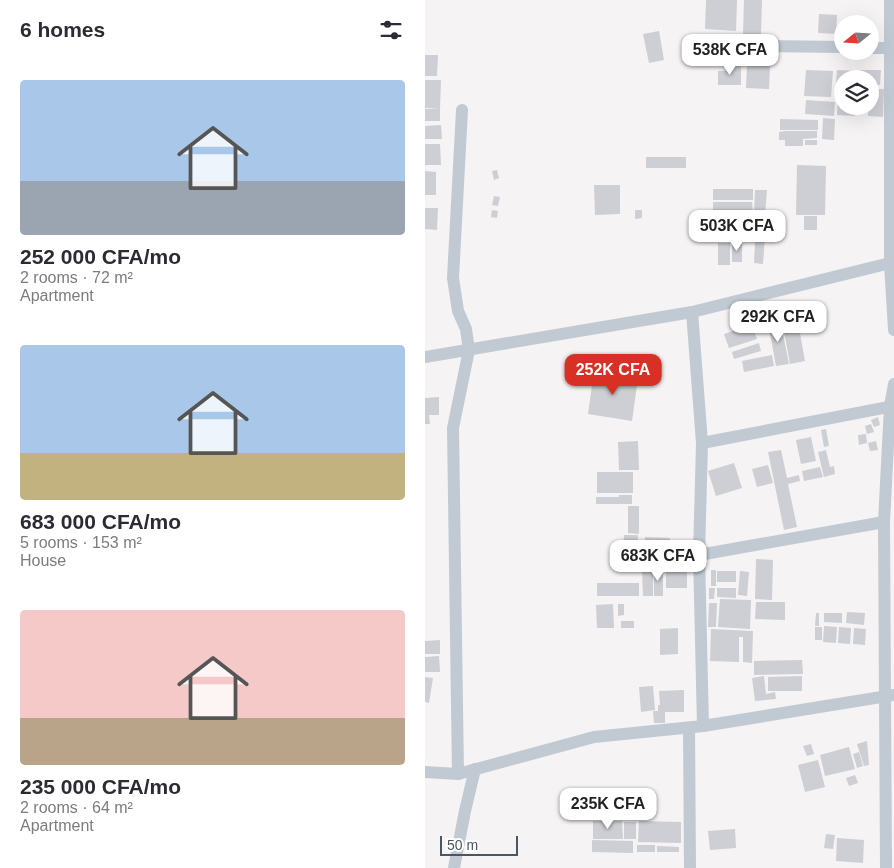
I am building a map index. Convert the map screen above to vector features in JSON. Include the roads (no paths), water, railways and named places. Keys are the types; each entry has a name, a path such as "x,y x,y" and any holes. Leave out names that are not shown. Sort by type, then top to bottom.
{"street":[{"path":"890,0 889,48 894,330"},
{"path":"696,45 834,48"},
{"path":"879,48 889,48"},
{"path":"458,774 453,428 469,350 466,329 458,311 453,278 462,110"},
{"path":"425,357 692,312 892,263"},
{"path":"692,312 702,442 699,554 703,726"},
{"path":"886,868 890,696 884,522 894,384"},
{"path":"702,442 892,406"},
{"path":"699,554 884,522"},
{"path":"425,772 458,774 594,737 689,728 890,696"},
{"path":"689,728 690,868"},
{"path":"454,868 475,769"}]}
